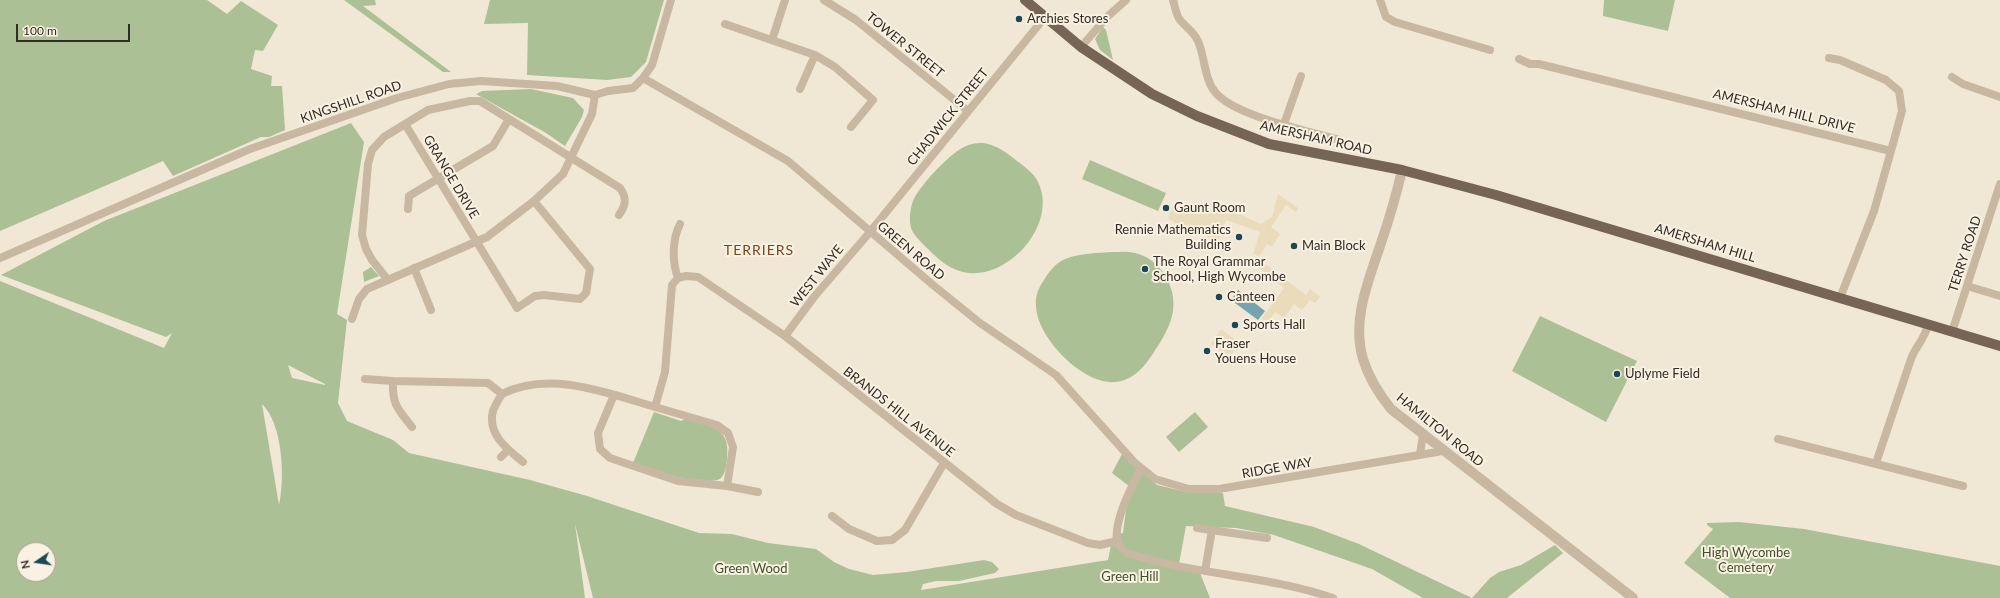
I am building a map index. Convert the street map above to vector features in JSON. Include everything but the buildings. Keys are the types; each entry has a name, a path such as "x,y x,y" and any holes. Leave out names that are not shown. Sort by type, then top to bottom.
{"main road":[{"name":"AMERSHAM ROAD","path":"1025,0 1081,47 1152,94 1197,116 1269,144 1402,170"},
{"name":"AMERSHAM HILL","path":"1402,170 1581,219 2000,346"}],"street":[{"name":"KINGSHILL ROAD","path":"0,258 250,149 397,98 450,84 482,81 557,86 595,95 608,91 633,88 643,78 652,65 671,0"},
{"path":"772,40 785,0"},
{"name":"TOWER STREET","path":"824,0 856,20 968,111"},
{"path":"1081,47 1108,17 1126,0"},
{"path":"1173,0 1180,19 1196,37 1201,49 1210,83 1216,92 1233,106 1284,124 1339,140"},
{"path":"1380,0 1386,17 1395,22 1490,50"},
{"name":"CHADWICK STREET","path":"870,232 1045,17"},
{"path":"725,24 815,55 835,67 873,100 851,127"},
{"path":"800,89 815,55"},
{"path":"1829,58 1840,60 1886,80 1899,91 1902,111 1874,211 1840,298"},
{"name":"AMERSHAM HILL DRIVE","path":"1519,59 1530,64 1539,64 1668,95 1891,151"},
{"path":"1284,124 1301,76"},
{"path":"1952,77 1963,84 2000,97"},
{"name":"GREEN ROAD","path":"643,78 788,161 870,232 980,323 1056,375 1142,468"},
{"path":"352,319 359,299 366,289 487,237 534,201 563,174 592,114 595,95"},
{"path":"388,280 366,250 362,235 368,164 372,150 384,137 428,110 470,101 480,101 620,188 625,195 625,206 619,215"},
{"path":"408,209 409,196 493,146 509,119"},
{"name":"GRANGE DRIVE","path":"405,124 517,308 535,296 544,295 580,299 586,293 590,269 534,201"},
{"name":"HAMILTON ROAD","path":"1402,170 1396,198 1364,293 1359,315 1363,358 1374,386 1392,409 1423,435 1633,598"},
{"name":"TERRY ROAD","path":"1952,332 2000,184"},
{"path":"655,407 665,372 672,286 678,278 673,265 676,231 680,224"},
{"name":"WEST WAYE","path":"785,336 814,297 870,232"},
{"path":"414,268 431,310"},
{"name":"BRANDS HILL AVENUE","path":"678,278 686,276 698,277 785,336 997,504 1016,515 1088,543 1100,545 1117,541"},
{"path":"1967,286 2000,296"},
{"path":"1876,463 1914,351 1923,340 1928,325"},
{"path":"365,379 488,383 502,394"},
{"path":"393,381 393,398 398,409 412,427"},
{"path":"523,462 508,450 493,431 493,411 502,394 517,386 532,384 586,387 716,425 728,433 733,447 727,486"},
{"path":"614,395 598,433 600,449 610,458 678,481 727,486 758,492"},
{"path":"1420,454 1423,435"},
{"path":"1778,439 1964,486"},
{"path":"501,457 508,450"},
{"name":"RIDGE WAY","path":"1142,468 1155,479 1189,489 1214,490 1444,451"},
{"path":"832,516 849,529 876,541 892,540 905,530 944,463"},
{"path":"1142,468 1124,508 1117,541 1121,548 1127,553 1205,571 1291,587 1333,598"},
{"path":"1197,528 1267,538"},
{"path":"1205,571 1212,530"}],"green space":[{"path":"0,0 207,0 227,14 241,1 278,25 263,51 255,50 251,69 272,76 271,86 282,86 285,130 269,137 261,137 173,176 163,161 0,231"},
{"path":"344,0 375,0 376,5 363,6 451,72 443,72"},
{"path":"490,0 664,0 646,62 631,77 607,80 527,75 528,23 484,24"},
{"path":"1604,0 1675,0 1668,31 1603,16"},
{"path":"1103,27 1106,30 1113,60 1100,50 1095,39"},
{"path":"531,89 573,98 584,110 582,117 565,146 546,133 476,94 482,91"},
{"path":"351,123 364,142 337,314 347,320 338,403 347,421 393,440 409,453 530,480 587,496 699,533 732,534 768,543 816,549 834,562 849,569 873,575 907,572 984,560 992,562 999,569 995,573 959,581 936,581 923,584 921,590 1108,560 1113,535 1123,533 1129,486 1112,473 1122,454 1157,485 1187,492 1223,493 1225,506 1314,527 1359,544 1472,598 1423,598 1372,569 1274,535 1236,528 1186,526 1178,569 1200,573 1210,598 593,598 575,524 585,598 0,598 0,281 164,348 172,333 166,337 1,275 104,221","holes":["288,365 325,384 292,378","262,404 269,413 274,424 281,452 282,481 279,505"]},
{"path":"983,143 993,145 1005,152 1034,176 1038,182 1042,198 1042,214 1036,230 1027,244 1015,257 1000,266 985,272 969,273 946,265 916,237 911,228 910,214 916,195 943,164 957,151 972,144"},
{"path":"1090,160 1166,193 1158,211 1082,179"},
{"path":"1132,252 1144,256 1152,261 1159,267 1169,283 1174,302 1172,316 1168,327 1150,357 1133,376 1115,382 1102,381 1089,376 1064,357 1044,331 1038,318 1036,305 1039,289 1046,277 1059,263 1065,259 1083,254"},
{"path":"371,267 379,276 364,282 363,272"},
{"path":"1540,316 1637,361 1606,422 1512,371"},
{"path":"654,412 681,421 685,419 710,426 722,433 726,439 727,458 725,472 722,477 712,481 701,481 677,477 633,463"},
{"path":"1195,412 1208,427 1179,452 1166,437"},
{"name":"High Wycombe Cemetery","path":"1739,522 1804,529 2000,566 2000,598 1730,598 1684,563 1713,529 1707,525 1707,523"},
{"path":"1555,545 1563,553 1507,598 1472,598 1490,578 1499,572 1521,565"}],"shaded area":[{"path":"1278,194 1298,208 1296,212 1286,205 1271,227 1280,234 1272,247 1267,244 1259,256 1253,254 1260,232 1226,220 1217,244 1197,229 1194,232 1189,233 1168,218 1175,201 1209,214 1213,204 1220,205 1261,224 1272,217"},
{"path":"1257,258 1306,295 1310,289 1320,297 1315,303 1310,300 1302,310 1294,304 1284,318 1275,312 1267,324 1262,318 1284,288 1254,264"},
{"path":"1221,329 1240,343 1229,358 1211,344"}],"water":[{"path":"1238,290 1265,311 1258,320 1231,300"}],"place":[{"name":"Archies Stores","path":"1019,19"},
{"name":"Gaunt Room","path":"1166,208"},
{"name":"Rennie Mathematics Building","path":"1239,237"},
{"name":"Main Block","path":"1294,246"},
{"name":"The Royal Grammar School, High Wycombe","path":"1145,269"},
{"name":"Canteen","path":"1219,297"},
{"name":"Sports Hall","path":"1235,325"},
{"name":"Fraser Youens House","path":"1207,351"},
{"name":"Uplyme Field","path":"1617,374"}],"district":[{"name":"TERRIERS","path":"759,250"}],"park label":[{"name":"Green Wood","path":"751,569"},
{"name":"Green Hill","path":"1130,577"}]}
